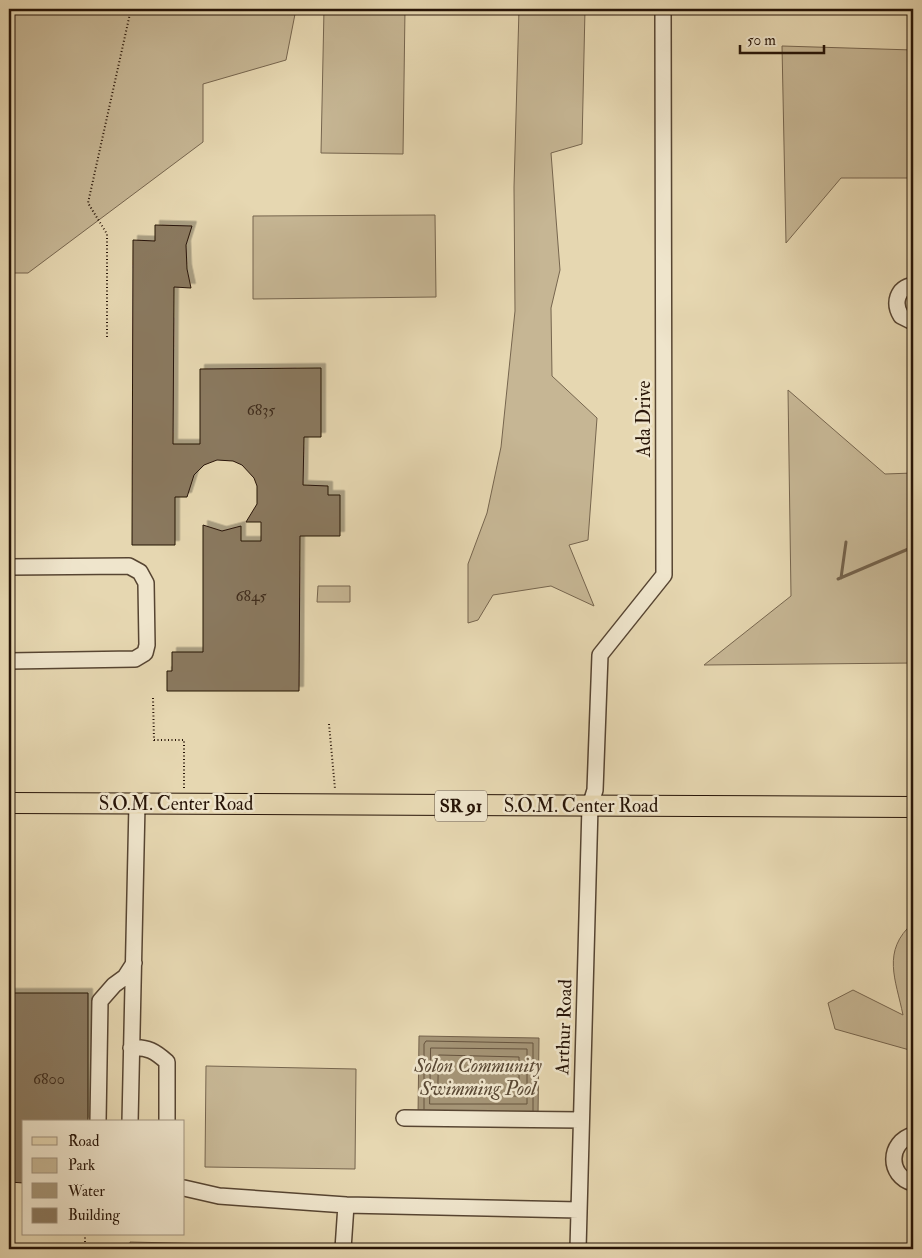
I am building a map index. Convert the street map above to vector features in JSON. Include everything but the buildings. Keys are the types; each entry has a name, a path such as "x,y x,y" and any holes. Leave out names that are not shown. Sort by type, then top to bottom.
{"main road":[{"name":"S.O.M. Center Road","path":"9,803 913,807"}],"street":[{"name":"Ada Drive","path":"590,806 595,790 600,655 664,575 663,9"},
{"path":"913,285 904,288 899,293 896,306 901,316 913,322"},
{"path":"9,567 129,566 140,572 146,583 148,645 144,652 135,660 9,661"},
{"path":"130,1120 136,804"},
{"name":"Arthur Road","path":"578,1249 590,806"},
{"path":"98,1120 100,1001 114,985 126,977 134,963"},
{"path":"131,1048 142,1047 156,1052 167,1062 167,1120"},
{"path":"404,1118 582,1120"},
{"path":"913,1135 901,1141 896,1147 893,1161 899,1175 913,1183"},
{"path":"185,1188 219,1196 346,1205 579,1210"},
{"path":"343,1249 346,1205"}],"path":[{"path":"107,337 107,234 88,202 131,9"},
{"path":"153,698 154,740 184,740 184,789"},
{"path":"329,724 335,789"},
{"path":"85,1236 85,1249"}],"green space":[{"path":"9,9 296,9 286,60 203,84 203,142 28,273 9,273"},
{"path":"324,9 405,9 403,154 321,153"},
{"path":"519,9 585,9 582,144 551,153 560,270 551,308 552,376 597,418 588,540 569,545 594,606 551,586 493,595 478,620 468,623 468,564 487,513 501,447 515,311 514,187"},
{"path":"782,46 913,50 913,178 841,178 786,243"},
{"path":"435,215 436,297 253,299 253,216"},
{"path":"788,390 885,474 913,473 913,663 704,665 791,596"},
{"path":"318,586 350,586 350,602 317,602"},
{"path":"913,923 913,1051 835,1029 828,1003 853,990 903,1015 893,966 894,955 897,944"},
{"path":"206,1066 356,1069 355,1169 205,1167"},
{"path":"130,1242 302,1246 301,1249 130,1249"}],"water":[{"name":"Solon Community Swimming Pool","path":"419,1036 539,1038 538,1117 418,1115"}],"waterway":[{"path":"841,578 846,542"},
{"path":"838,579 913,547"}]}
